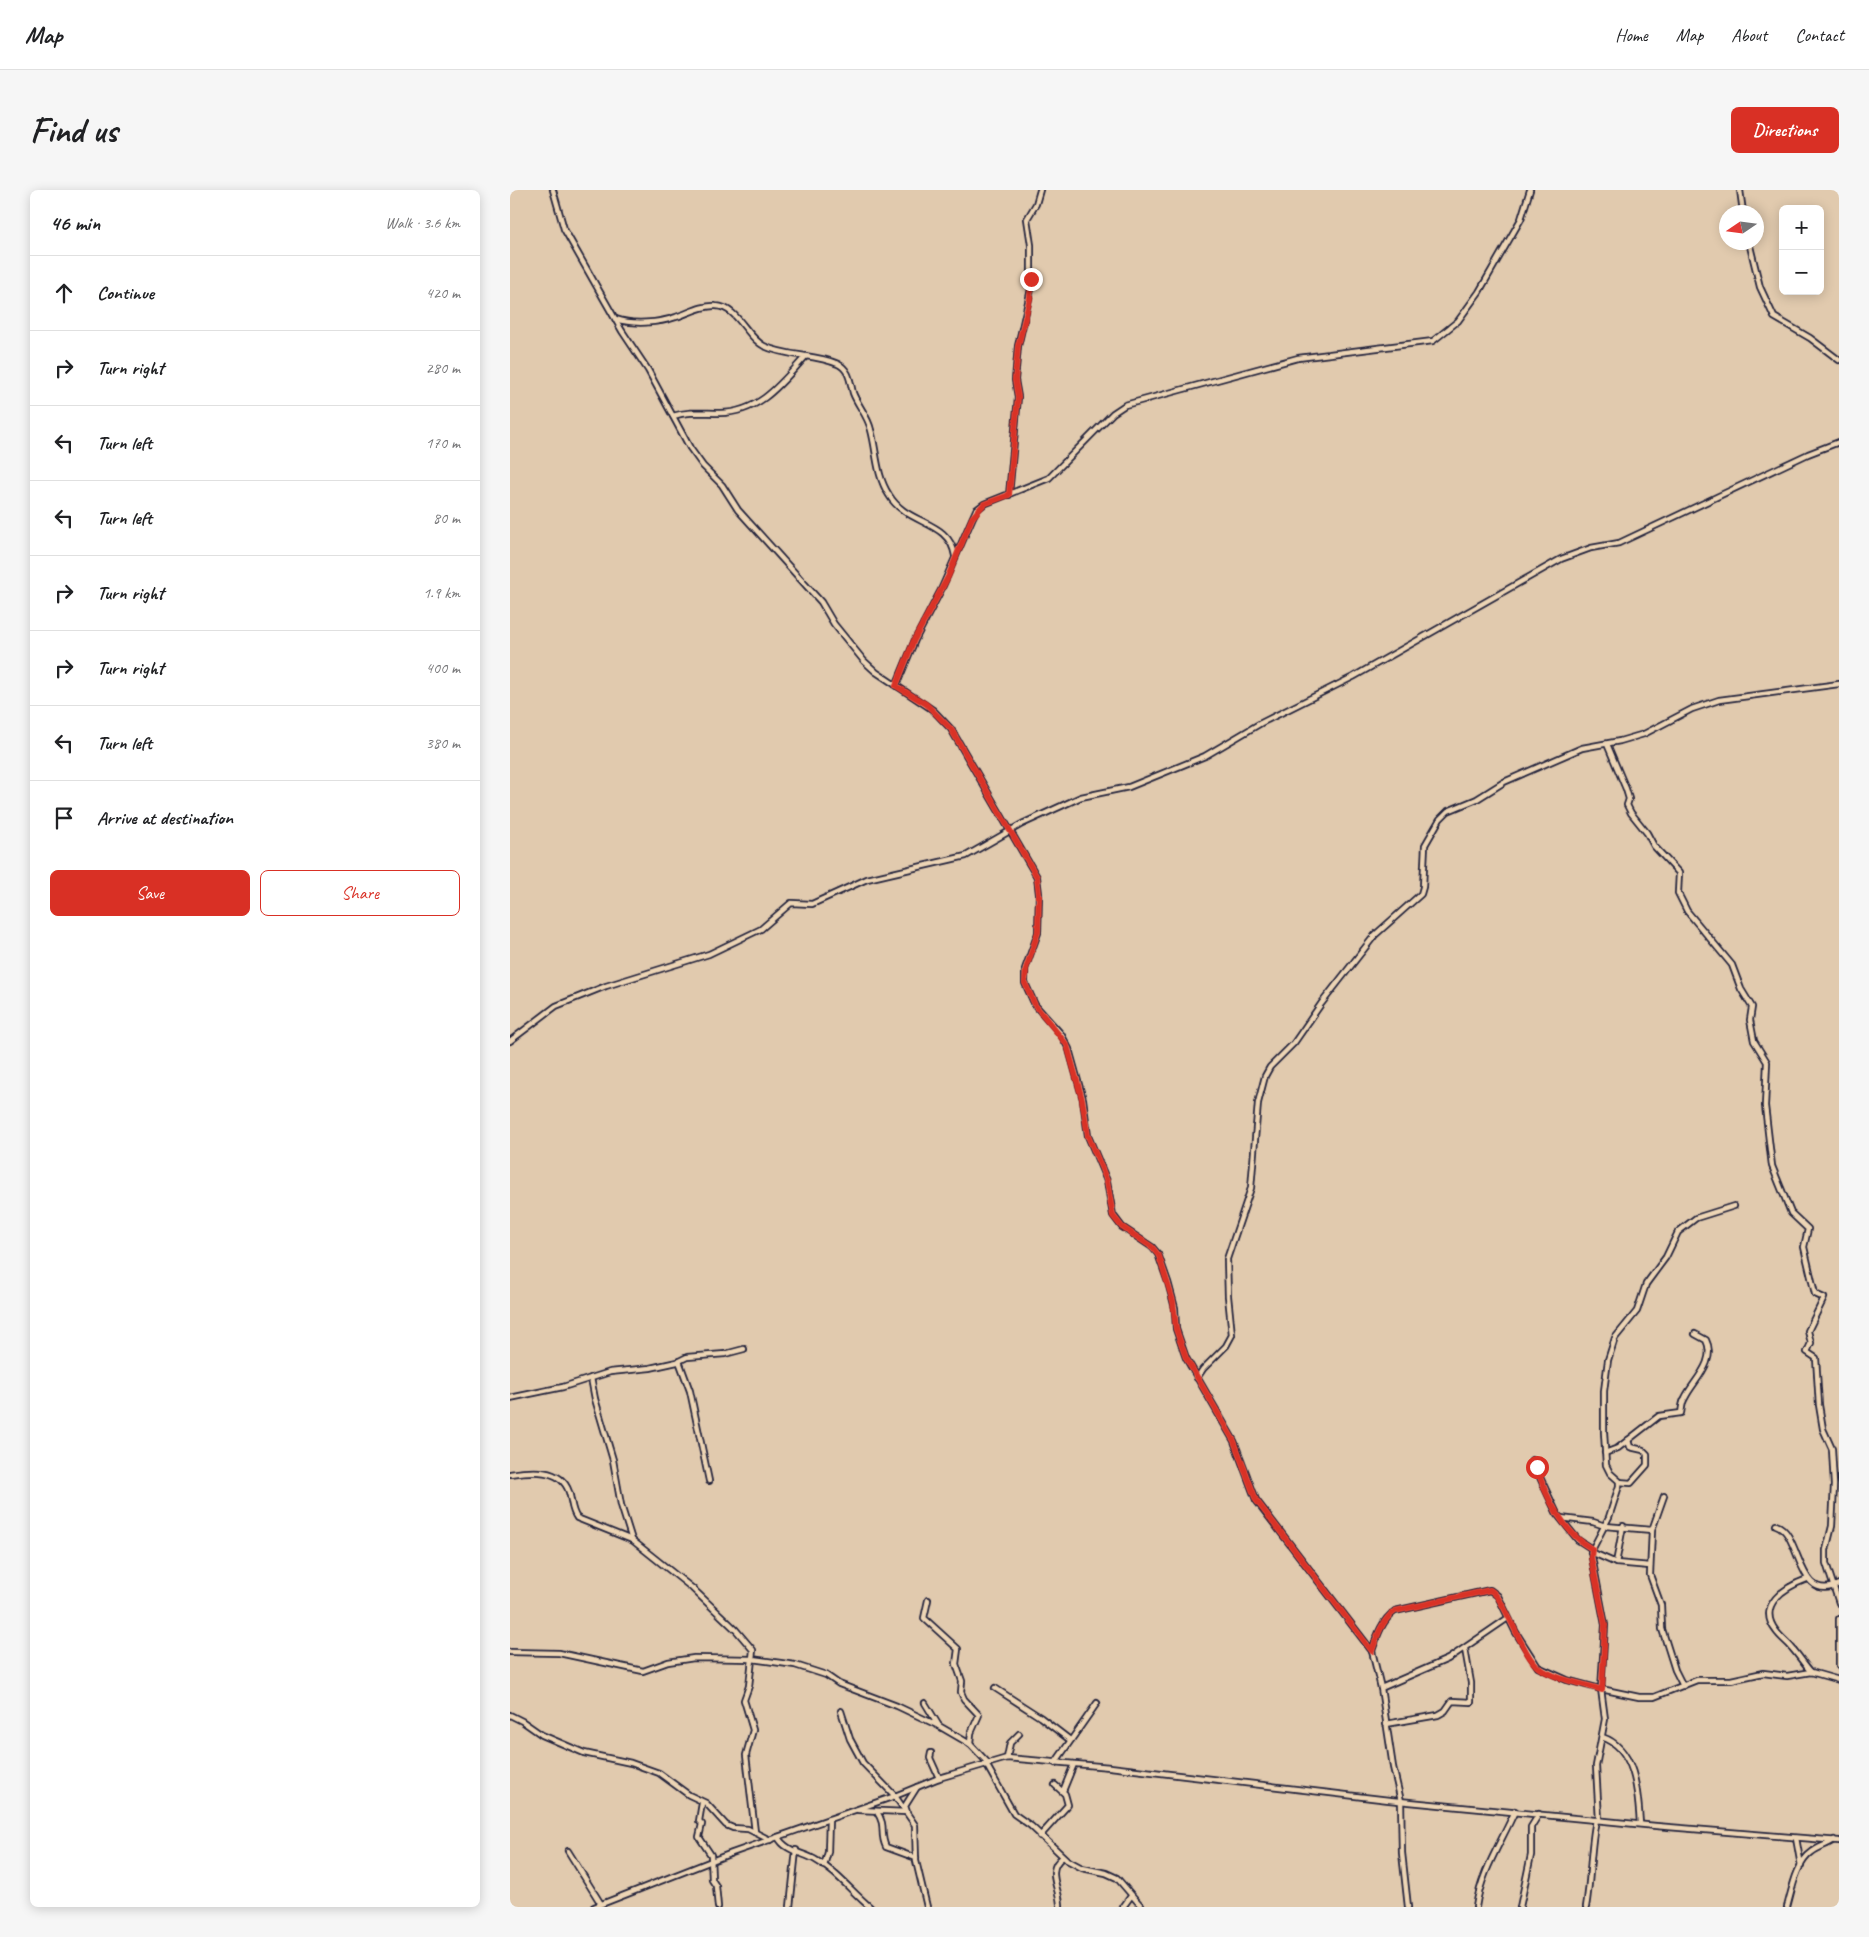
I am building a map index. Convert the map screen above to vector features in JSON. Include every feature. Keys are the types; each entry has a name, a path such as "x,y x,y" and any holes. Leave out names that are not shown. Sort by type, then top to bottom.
{"street":[{"path":"553,190 564,230 616,320 648,370 690,448 703,466 722,485 735,507 821,602 834,624 864,661 896,686 926,704 951,729 1038,881 1038,932 1024,973 1028,991 1039,1010 1061,1034 1067,1045 1082,1099 1088,1136 1107,1181 1113,1216 1122,1227 1152,1247 1159,1256 1173,1301 1179,1338 1197,1378 1234,1441 1256,1500 1372,1651 1381,1688 1393,1767 1401,1801 1402,1853 1408,1907"},
{"path":"1009,495 1018,397 1015,380 1018,346 1031,289 1031,245 1027,219 1036,204 1040,190"},
{"path":"896,686 914,640 941,590 976,510 984,504 1049,478 1114,413 1125,405 1298,358 1433,341 1458,321 1479,292 1521,219 1530,190"},
{"path":"1740,190 1742,205"},
{"path":"1751,250 1760,287 1774,316 1839,360"},
{"path":"616,320 630,323 667,320 707,307 718,306 727,310 763,346 839,364 849,375 855,396 868,420 877,466 888,494 902,512 944,533 950,539 955,558"},
{"path":"673,416 692,412 728,413 760,403 773,392 805,357"},
{"path":"510,1041 556,1006 606,986 710,954 761,929 792,903 812,904 867,879 958,858 981,849 1010,831 1081,798 1129,787 1205,756 1261,723 1354,677 1561,559 1591,548 1619,542 1808,454 1839,442"},
{"path":"1197,1378 1202,1369 1226,1346 1232,1335 1227,1259 1250,1194 1258,1103 1262,1081 1268,1070 1294,1043 1321,1004 1375,935 1421,894 1425,845 1428,835 1444,813 1582,748 1607,744 1644,734 1692,709 1719,700 1839,684"},
{"path":"1607,744 1626,789 1629,799 1627,805 1631,813 1654,846 1679,873 1678,893 1687,912 1734,969 1741,989 1752,1006 1750,1020 1756,1044 1767,1059 1768,1079 1765,1106 1770,1157 1785,1202 1791,1213 1808,1229 1809,1236 1804,1247 1813,1290 1824,1298 1808,1331 1811,1343 1807,1352 1816,1358 1822,1422 1832,1449 1834,1499 1832,1526 1825,1556 1827,1569 1836,1585 1839,1603"},
{"path":"1628,1440 1630,1447 1643,1450 1647,1454 1647,1466 1631,1483 1619,1482 1608,1470 1605,1454 1604,1390 1608,1360 1615,1338 1637,1311 1643,1298 1645,1287 1666,1257 1678,1232 1696,1218 1734,1206"},
{"path":"1605,1454 1618,1448 1660,1416 1681,1413 1685,1397 1696,1382 1709,1356 1706,1340 1695,1334"},
{"path":"510,1398 563,1388 618,1370 650,1368 680,1361 688,1357 725,1354 744,1349"},
{"path":"680,1361 690,1391 709,1482"},
{"path":"592,1378 595,1399 613,1460 621,1505 632,1540"},
{"path":"1532,1460 1550,1501 1578,1540 1592,1551 1616,1563 1650,1566"},
{"path":"510,1474 539,1472 557,1476 568,1490 577,1518 632,1540 687,1584 736,1630 753,1650 749,1672 749,1686 744,1700 753,1724 751,1744 746,1755 755,1832"},
{"path":"1586,1907 1590,1888 1590,1848 1598,1820 1596,1766 1606,1714 1602,1690 1605,1625 1592,1551 1605,1526 1616,1498 1619,1482"},
{"path":"1664,1496 1652,1530 1651,1578 1661,1605 1662,1629 1675,1670 1683,1686"},
{"path":"1561,1518 1593,1522 1605,1526 1623,1526 1652,1530"},
{"path":"1776,1525 1786,1530 1807,1579 1823,1587 1836,1585"},
{"path":"1616,1563 1623,1526"},
{"path":"1807,1579 1793,1585 1777,1598 1769,1606 1768,1614 1776,1631 1811,1672"},
{"path":"1372,1651 1378,1633 1389,1615 1403,1608 1490,1590 1498,1596 1508,1618 1538,1667 1567,1680 1602,1690 1654,1697 1701,1679 1731,1680 1763,1673 1786,1676 1811,1672 1839,1680"},
{"path":"928,1600 924,1618 958,1649 956,1664 962,1681 961,1692 964,1699 979,1715 971,1732 970,1744"},
{"path":"1381,1688 1431,1668 1465,1649 1508,1618"},
{"path":"1839,1618 1839,1665"},
{"path":"1386,1724 1438,1716 1452,1702 1471,1702 1471,1682 1465,1649"},
{"path":"510,1652 559,1653 643,1671 668,1662 694,1658 752,1659 796,1665 826,1675 839,1684 897,1706 939,1726 970,1744 987,1763 1010,1809 1063,1857 1082,1868 1106,1873 1117,1878 1142,1907"},
{"path":"995,1688 1040,1717 1070,1740"},
{"path":"924,1703 939,1726"},
{"path":"1055,1762 1097,1703"},
{"path":"841,1710 856,1752 871,1773 895,1796 915,1825 916,1858 926,1907"},
{"path":"510,1715 522,1720 542,1735 584,1753 631,1763 659,1773 702,1803 708,1805 726,1825 755,1832 770,1840"},
{"path":"1007,1758 1010,1743 1020,1734"},
{"path":"1602,1737 1618,1744 1627,1760 1635,1783 1640,1824"},
{"path":"930,1753 930,1758 939,1778"},
{"path":"594,1907 712,1861 895,1796 939,1778 1007,1758 1401,1801 1836,1841"},
{"path":"1063,1791 1074,1764"},
{"path":"1040,1836 1067,1807 1068,1800 1063,1791 1055,1785"},
{"path":"907,1812 905,1806 917,1787"},
{"path":"702,1803 699,1821 702,1824 699,1837 710,1852 718,1907"},
{"path":"854,1810 907,1812"},
{"path":"1476,1907 1486,1870 1496,1855 1515,1811"},
{"path":"877,1812 884,1827 882,1838 886,1847 916,1858"},
{"path":"1520,1907 1531,1855 1532,1827 1539,1814"},
{"path":"824,1866 828,1852 829,1819"},
{"path":"778,1837 783,1845 824,1866 842,1879 870,1907"},
{"path":"1796,1838 1801,1867"},
{"path":"1787,1907 1801,1867 1813,1851 1836,1841"},
{"path":"790,1907 796,1850"},
{"path":"568,1851 601,1904"},
{"path":"1060,1907 1053,1877 1057,1862 1063,1857"},
{"path":"1123,1907 1131,1896"}],"route":[{"path":"1031,279 1030,299 1018,346 1015,380 1018,397 1012,439 1009,495 984,504 976,510 964,534 948,577 914,640 896,686 926,704 951,729 1001,813 1024,859 1037,877 1039,894 1038,932 1024,973 1025,983 1035,1005 1061,1034 1067,1045 1079,1085 1092,1151 1107,1181 1113,1216 1122,1227 1157,1252 1168,1282 1175,1308 1176,1329 1186,1358 1190,1368 1234,1441 1256,1500 1372,1651 1380,1630 1389,1615 1395,1611 1490,1590 1498,1596 1515,1631 1524,1643 1529,1656 1538,1667 1567,1680 1602,1690 1605,1625 1591,1557 1592,1549 1578,1540 1569,1526 1557,1514 1542,1484 1537,1467"}]}
